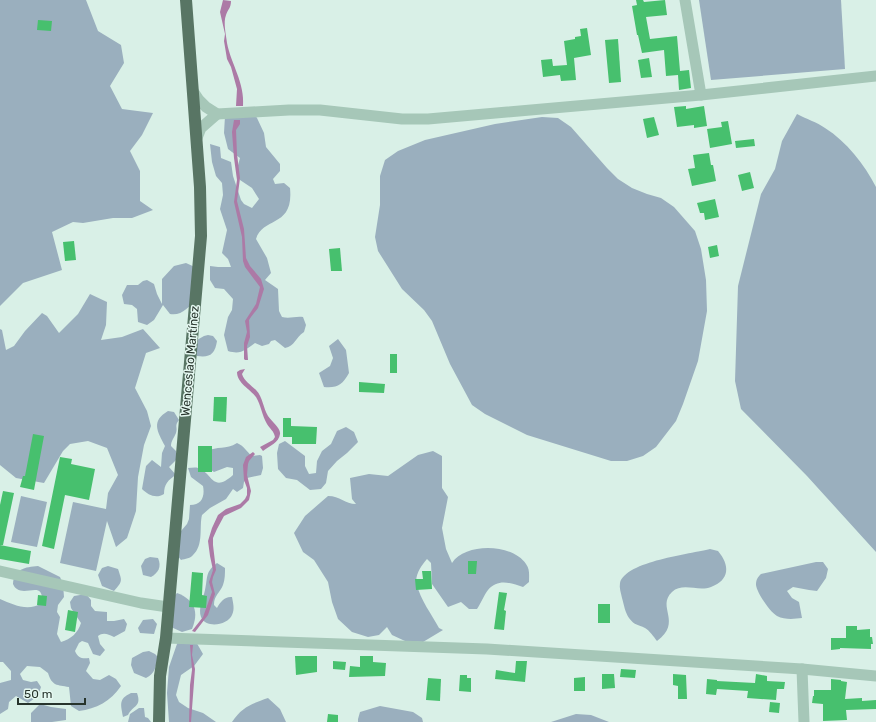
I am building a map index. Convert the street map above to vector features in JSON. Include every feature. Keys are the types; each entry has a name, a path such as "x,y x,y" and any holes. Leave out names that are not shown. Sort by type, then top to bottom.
{"main road":[{"name":"Wenceslao Martínez","path":"159,722 160,676 166,638 200,256 200,187 186,0"}],"street":[{"path":"685,0 701,95"},
{"path":"193,91 206,107 217,114 289,110 320,110 402,119 428,119 701,95 876,76"},
{"path":"196,138 202,128 217,114"},
{"path":"0,571 134,601 168,607"},
{"path":"166,638 487,649 802,669 876,676"},
{"path":"802,669 804,722"}],"shaded area":[{"path":"0,0 86,0 98,31 121,45 124,63 110,86 122,109 153,113 142,135 130,151 140,171 140,201 153,210 132,218 113,218 83,223 73,222 52,232 62,270 23,283 0,306"},
{"path":"223,0 231,1 225,18 225,29 229,51 242,89 243,106 236,106 237,89 231,67 227,59 224,41 225,34 220,12"},
{"path":"699,0 841,0 845,69 711,80"},
{"path":"250,108 257,118 264,133 266,147 280,164 280,171 273,179 275,184 284,183 290,188 290,201 283,216 265,227 256,239 267,258 271,273 265,280 278,289 279,311 282,317 303,317 306,325 304,332 293,344 288,347 285,348 275,340 262,346 255,343 243,351 232,352 228,351 224,335 228,317 232,310 233,299 224,289 215,288 210,280 210,266 231,267 228,259 222,253 227,230 220,209 223,195 222,183 216,176 212,162 210,144 220,147 221,158 231,162 233,176 241,200 244,204 252,208 259,199 252,188 240,180 237,169 240,158 228,149 224,133 225,116"},
{"path":"797,114 822,126 841,140 866,170 876,187 876,552 807,476 741,409 735,381 738,286 761,194 775,169 782,141"},
{"path":"542,117 558,118 571,127 618,179 632,188 661,198 674,207 695,231 701,249 706,280 707,311 698,361 683,404 676,421 656,447 643,456 627,461 611,461 527,435 485,414 472,405 450,364 432,321 424,310 402,289 378,251 375,237 380,205 380,176 385,160 398,151 425,140 495,124"},
{"path":"234,120 240,120 240,124 236,130 240,178 237,201 244,229 246,258 250,266 261,279 264,289 258,308 249,320 250,337 247,346 248,360 244,359 244,343 247,332 245,321 256,304 260,287 245,267 243,261 242,237 234,202 237,180 232,132"},
{"path":"186,263 197,268 196,299 188,308 178,314 170,314 163,305 154,320 147,325 138,322 137,309 132,305 124,304 122,295 127,285 138,285 147,280 154,284 162,304 162,279 174,266"},
{"path":"90,294 107,302 106,325 101,340 122,337 143,329 160,348 146,353 135,388 147,411 151,426 144,445 138,477 136,511 127,538 116,547 107,521 96,571 60,563 73,502 106,509 108,493 118,475 107,448 88,441 70,444 63,451 44,483 16,478 0,465 0,329 2,330 6,350 14,346 25,331 42,313 47,316 59,333 78,314"},
{"path":"208,335 213,336 217,341 215,349 209,356 197,356 195,353 197,340"},
{"path":"338,339 346,350 349,373 339,385 324,387 319,373 330,366 333,358 329,346"},
{"path":"245,369 242,374 243,376 262,399 268,416 280,432 278,440 263,451 260,447 273,440 275,437 265,421 256,397 241,383 239,379 237,372"},
{"path":"168,411 174,412 179,420 176,433 171,444 176,451 176,460 169,467 176,475 167,483 164,494 158,496 149,495 142,489 146,466 152,460 161,467 162,453 165,446 158,431 157,423 159,419"},
{"path":"346,427 354,432 358,442 328,471 326,483 321,489 310,490 297,480 286,478 278,469 277,453 279,444 285,441 305,456 305,466 309,474 316,473 317,461 322,451 331,444 337,431"},
{"path":"237,443 252,456 262,456 263,468 261,475 247,478 244,482 243,488 237,492 233,489 226,499 210,508 202,515 199,546 192,556 181,560 176,554 181,531 189,519 190,505 200,502 204,493 203,486 191,477 188,468 203,470 216,482 226,480 233,475 233,468 227,467 214,472 207,467 207,451"},
{"path":"433,451 442,456 442,488 448,497 442,528 446,549 452,563 459,556 468,551 489,548 501,549 520,557 526,564 529,570 529,582 523,587 505,582 492,586 485,594 477,609 469,609 461,602 448,607 432,584 431,563 427,559 420,568 416,582 426,607 439,628 443,630 423,642 405,641 392,635 387,627 379,635 368,637 352,632 338,619 332,602 328,582 314,560 303,552 294,533 305,516 328,496 336,497 349,503 356,504 352,499 350,478 369,474 388,476 418,455"},
{"path":"253,452 255,454 249,461 247,475 251,491 249,500 241,508 224,516 213,538 216,570 212,582 215,594 208,615 195,632 192,631 203,617 212,592 209,582 213,570 208,541 212,528 218,515 226,509 240,504 245,499 247,495 247,488 244,480 243,465 246,457"},
{"path":"21,496 47,502 37,547 11,542"},
{"path":"710,549 718,551 722,556 726,567 725,576 717,584 711,587 686,587 676,589 672,592 667,603 669,621 668,627 657,641 647,629 631,621 626,611 620,589 620,583 625,575 646,564"},
{"path":"150,557 158,558 160,564 156,574 151,577 143,575 141,566 145,559"},
{"path":"816,562 823,562 828,569 826,578 817,591 793,587 787,591 792,598 799,602 802,618 786,619 774,614 759,593 756,585 757,578 761,574"},
{"path":"217,563 225,568 225,576 223,585 216,596 214,605 217,608 227,597 232,597 234,606 230,618 222,623 212,624 204,621 201,617 200,610 210,569"},
{"path":"38,566 60,577 63,584 64,597 58,605 57,612 60,617 57,634 61,642 74,635 81,623 71,608 70,602 74,596 86,594 91,600 91,606 95,611 107,612 107,621 124,619 127,624 125,631 114,637 106,634 98,636 100,644 105,650 100,656 93,654 88,643 82,641 79,643 75,651 80,658 89,658 90,663 86,671 93,679 100,680 109,675 116,679 121,686 113,696 103,703 79,711 71,706 69,687 53,683 48,673 40,667 27,666 20,674 23,680 31,682 37,681 41,687 38,696 28,703 16,696 9,702 8,709 0,714 0,683 11,680 11,671 3,662 0,662 0,599 21,607 32,607 42,603 42,596 38,590 21,591 13,584 18,572 25,568"},
{"path":"108,566 118,569 120,576 121,581 114,591 102,586 98,575 102,568"},
{"path":"177,593 192,603 195,612 192,629 182,632 171,627 173,597"},
{"path":"153,619 157,624 154,634 140,633 138,628 143,620"},
{"path":"195,640 203,654 194,666 181,675 176,695 179,702 188,708 203,713 216,722 169,722 167,693 169,667 178,641"},
{"path":"190,645 193,645 192,655 195,669 191,722 189,722 192,670"},
{"path":"149,651 158,657 156,667 146,678 134,673 131,665 132,658 143,652"},
{"path":"131,693 137,693 138,703 128,715 123,717 121,706 122,700"},
{"path":"268,698 280,709 286,722 232,722 243,709"},
{"path":"40,704 66,709 66,720 31,722 31,713"},
{"path":"380,706 413,712 422,718 423,722 358,722 360,712"},
{"path":"139,708 144,708 145,717 151,722 128,722 130,714"},
{"path":"576,714 591,715 609,722 551,722"}],"building":[{"path":"636,0 643,0 644,2 665,0 667,15 646,17 650,39 677,36 680,71 689,70 691,88 679,90 678,75 666,76 664,50 642,53 632,6 637,5"},
{"path":"38,20 52,21 51,31 37,30"},
{"path":"587,28 591,55 574,58 576,80 561,81 560,75 543,77 541,60 552,59 553,66 567,65 564,41 581,36 580,29"},
{"path":"618,39 621,82 609,83 605,40"},
{"path":"649,58 652,77 641,78 638,60"},
{"path":"686,106 686,109 704,106 707,126 694,128 694,125 677,127 674,107"},
{"path":"654,117 659,135 647,138 643,119"},
{"path":"728,121 732,144 710,148 707,129 722,127 721,122"},
{"path":"754,139 755,146 736,148 735,141"},
{"path":"709,153 716,181 692,186 688,169 695,168 693,155"},
{"path":"750,172 754,188 742,191 738,175"},
{"path":"715,199 719,217 705,220 704,213 700,213 697,203"},
{"path":"74,241 76,260 65,261 63,242"},
{"path":"717,245 719,256 710,258 708,247"},
{"path":"340,248 342,271 331,271 329,249"},
{"path":"390,354 397,354 397,373 390,373"},
{"path":"359,382 385,384 384,393 359,392"},
{"path":"214,397 227,397 226,422 213,421"},
{"path":"283,418 291,418 291,426 317,427 316,444 292,444 292,437 283,437"},
{"path":"33,434 44,436 34,490 20,487 23,476 25,476"},
{"path":"198,446 212,446 212,472 198,472"},
{"path":"60,457 72,459 71,464 95,469 89,500 65,495 54,549 42,546"},
{"path":"3,491 14,493 3,545 0,545 0,505"},
{"path":"0,545 31,551 29,564 0,559"},
{"path":"468,561 477,561 476,574 468,574"},
{"path":"422,571 431,571 432,589 416,590 415,579 423,579"},
{"path":"192,572 203,573 202,595 207,596 206,608 189,607"},
{"path":"499,592 507,593 504,610 506,611 504,630 494,629"},
{"path":"38,595 47,596 46,606 37,605"},
{"path":"598,604 610,604 610,623 598,623"},
{"path":"68,610 78,612 75,632 65,630"},
{"path":"846,626 857,626 857,630 870,629 870,637 872,637 873,644 871,644 871,649 840,648 831,650 831,638 846,638"},
{"path":"295,656 317,656 317,672 296,675"},
{"path":"360,656 373,656 373,662 386,663 385,676 349,677 350,666 360,667"},
{"path":"333,661 346,662 345,670 333,669"},
{"path":"516,661 527,661 525,682 495,679 496,670 515,673"},
{"path":"621,669 636,670 635,678 620,677"},
{"path":"602,674 614,674 615,688 602,689"},
{"path":"673,674 686,675 687,699 678,699 678,686 673,685"},
{"path":"756,674 767,676 767,681 785,682 784,689 777,689 776,700 747,698 748,691 717,689 716,695 706,694 707,679 755,683"},
{"path":"460,675 467,675 467,678 471,678 471,692 459,691"},
{"path":"585,677 585,691 574,691 574,678"},
{"path":"428,678 441,679 440,701 426,700"},
{"path":"831,679 847,682 845,699 862,698 862,701 876,700 876,709 846,710 847,720 823,721 823,704 812,703 814,690 831,690"},
{"path":"770,702 780,703 779,713 769,712"},
{"path":"328,714 338,715 338,722 327,722"}]}
